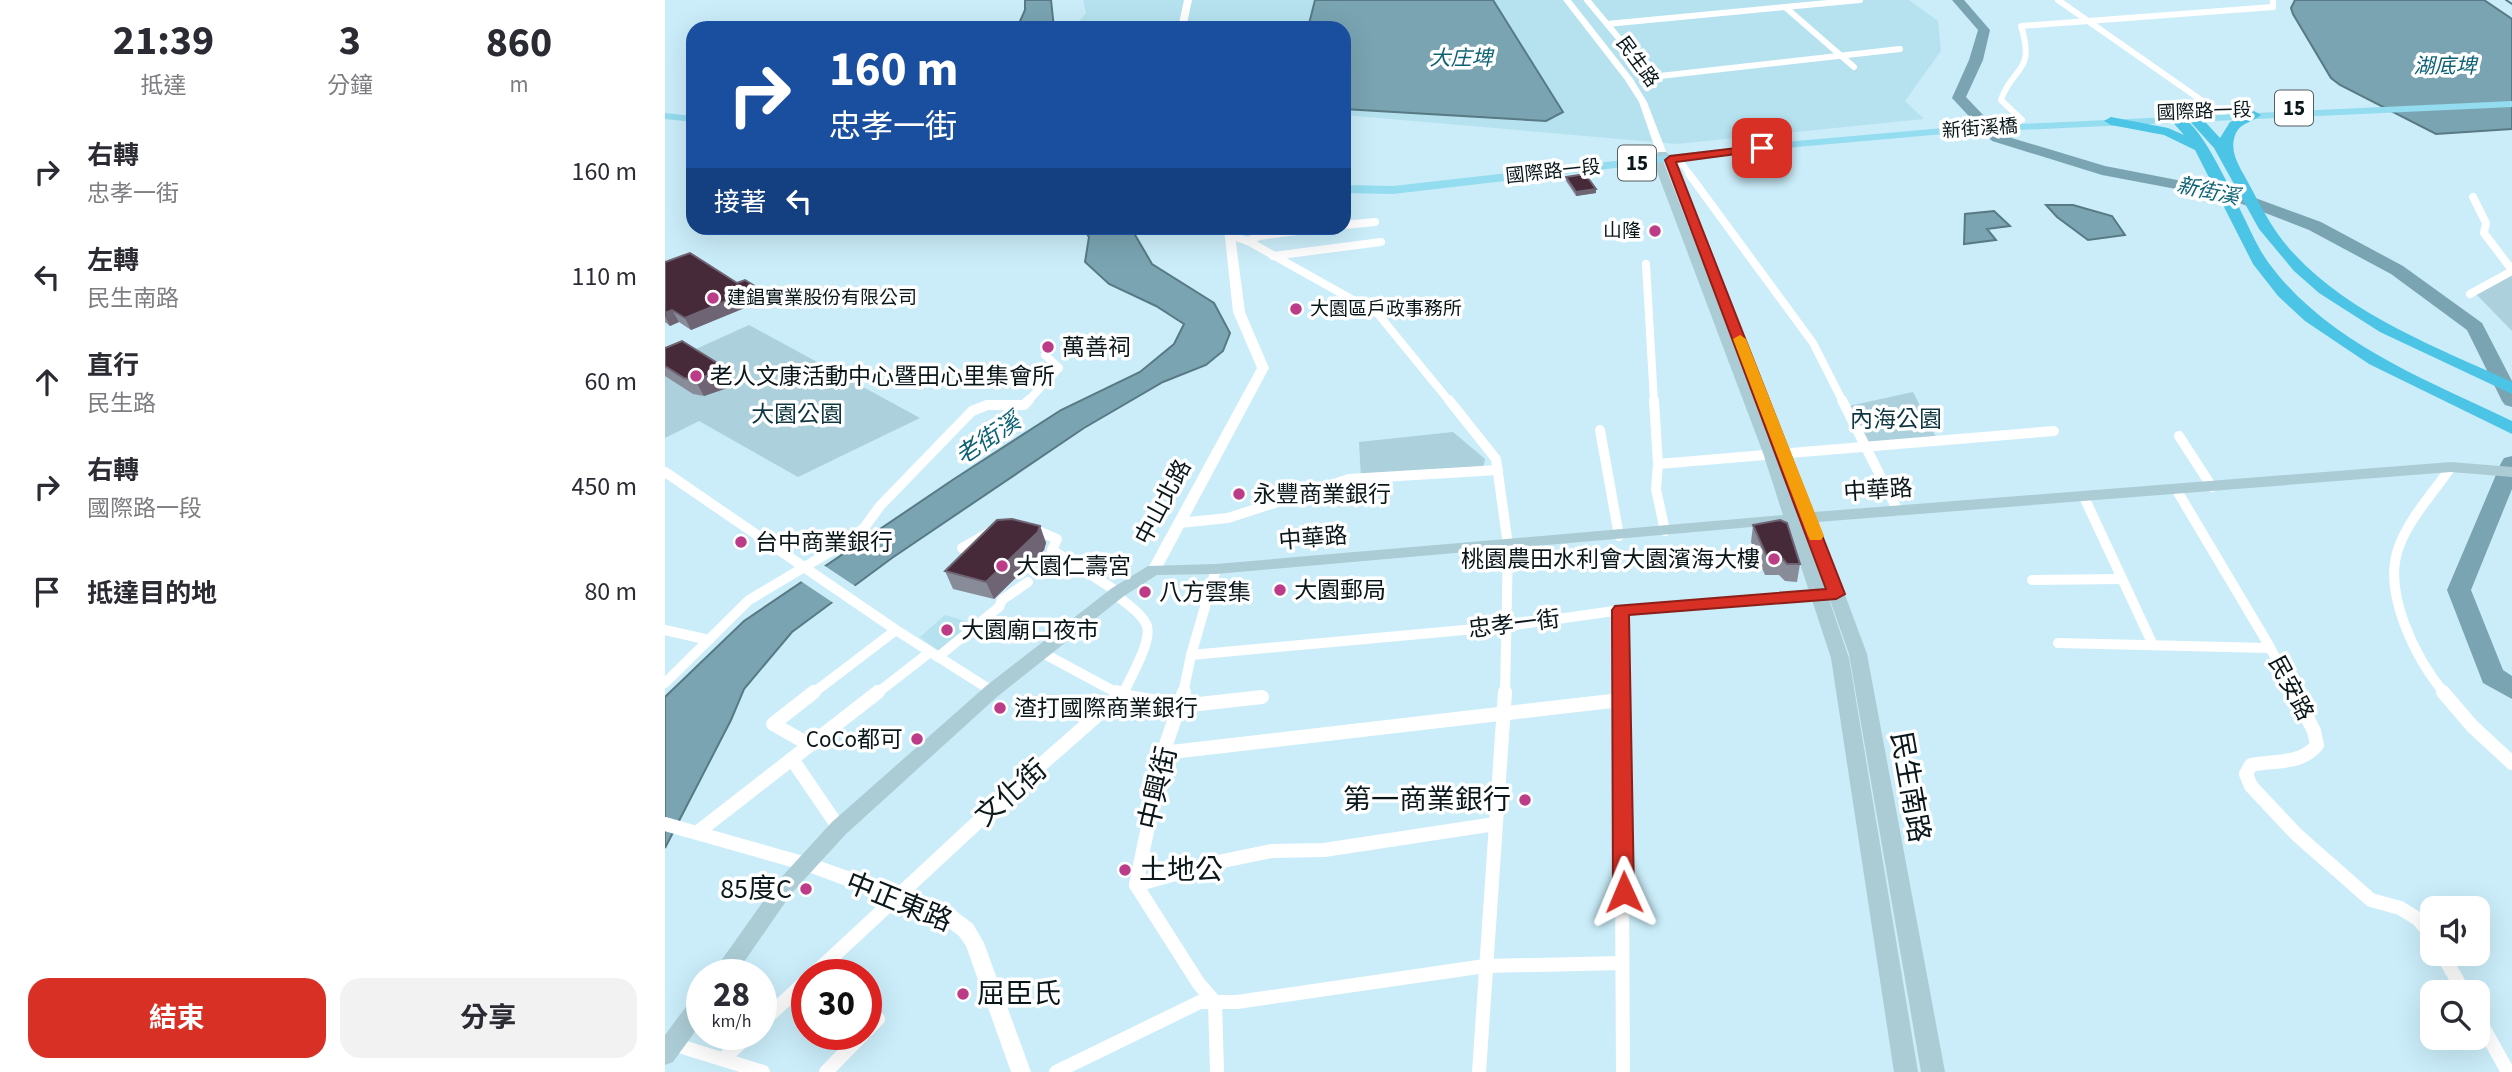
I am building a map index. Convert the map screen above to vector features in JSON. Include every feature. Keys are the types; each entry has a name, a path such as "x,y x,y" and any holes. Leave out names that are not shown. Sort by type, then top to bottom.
{"highway":[{"path":"2228,155 2225,144 2231,126 2253,115"},
{"path":"2176,116 2205,154 2253,253 2277,286 2322,325 2400,373 2512,428"},
{"path":"2193,117 2208,130 2228,155 2277,243 2297,265 2321,284 2420,346 2512,389"},
{"path":"2111,121 2168,132 2205,154"}],"main road":[{"name":"國際路一段","path":"2026,123 2512,102"},
{"name":"國際路一段","path":"2026,123 2512,102"},
{"path":"665,113 686,114"},
{"path":"665,113 686,118"},
{"name":"新街溪橋","path":"1928,128 2026,123"},
{"name":"國際路一段","path":"1351,189 1393,190 1928,128"},
{"name":"國際路一段","path":"1351,184 1663,158"},
{"name":"民生路","path":"1663,158 1800,518"},
{"name":"中華路","path":"1154,570 1216,569 1619,536 1800,518 2451,467 2512,472"},
{"name":"民生南路","path":"1800,518 1827,594 1858,654 1933,1072"},
{"name":"中山北路","path":"733,959 784,888 839,828 992,691 1116,593 1154,570"},
{"name":"民生南路","path":"1827,594 1840,658 1906,1072"},
{"path":"669,1049 686,1025"}],"street":[{"path":"1184,21 1188,0"},
{"name":"民生路","path":"1567,0 1629,79 1643,102 1663,158"},
{"path":"1587,0 1651,77"},
{"path":"1776,0 1854,66"},
{"path":"1607,24 1860,0"},
{"path":"2058,0 2220,114"},
{"path":"2026,123 2001,100 2004,89 2018,76 2027,56 2027,45 2021,26 2273,6 2271,0"},
{"path":"1629,79 1900,50"},
{"path":"1663,158 1683,165 1813,343 1898,511"},
{"path":"2470,295 2512,270 2484,233 2486,223 2473,197"},
{"path":"1351,224 1375,222"},
{"name":"中山北路","path":"1154,570 1263,368 1239,313 1229,235"},
{"path":"1237,235 1360,303 1388,323 1496,459 1508,545 1508,626 1505,715 1479,1072"},
{"path":"1248,241 1267,235"},
{"path":"1273,256 1381,242"},
{"path":"1646,264 1658,464 1656,489 1665,531"},
{"path":"665,683 749,600 806,568 864,528 880,506 972,411 987,405 1024,405 1057,373 1059,368 1045,355"},
{"path":"1600,430 1619,536"},
{"path":"1658,464 1776,452 2054,431"},
{"path":"2179,436 2212,487"},
{"path":"2451,467 2399,544 2395,574 2398,605 2414,649 2442,692 2481,736 2512,763"},
{"path":"1179,523 1228,518 1349,479 1497,470"},
{"path":"665,472 896,630 992,691"},
{"name":"民安路","path":"2176,489 2314,731 2317,745 2313,753 2299,759 2251,765 2246,774 2251,786 2297,835 2371,900 2400,908 2420,921"},
{"path":"2084,497 2153,645"},
{"path":"962,548 996,529 1033,527 1057,539 1052,550 1116,593"},
{"name":"中興街","path":"1136,885 1163,753 1181,706 1191,655 1216,569"},
{"path":"2032,580 2122,579"},
{"path":"695,831 999,607 1002,600 1028,582"},
{"name":"文化街","path":"830,959 1010,792 1122,696 1147,639 1147,627 1136,611 1116,593"},
{"name":"忠孝一街","path":"1191,655 1508,626 1621,610 1827,594"},
{"path":"1621,610 1623,1072"},
{"path":"665,630 709,639"},
{"path":"810,745 773,724 896,630"},
{"path":"2058,643 2269,648"},
{"path":"1041,652 1122,696 1181,706 1262,697"},
{"path":"1163,753 1620,700"},
{"path":"792,759 839,828"},
{"path":"665,824 806,864"},
{"path":"1217,1072 1215,1002 1199,984 1136,885 1218,862 1271,851 1324,850 1495,824"},
{"name":"中正東路","path":"806,864 894,898 945,914 966,930 974,943 1021,1072"},
{"path":"1056,1072 1200,1002 1237,1002 1485,966 1622,963"},
{"path":"777,1008 791,995"},
{"path":"2490,1040 2508,1072"},
{"path":"669,1049 724,1058 764,1072"},
{"path":"724,1058 733,1050"},
{"path":"826,1072 848,1050"}],"shaded area":[{"path":"1083,0 1909,0 1938,21 1941,51 1905,101 1924,119 1677,144 1351,116 1351,21 1080,21 1086,13"},
{"name":"大園廟口夜市","path":"945,615 972,623 940,652 920,637"}],"green space":[{"path":"2512,275 2512,331 2477,295 2485,282"},
{"name":"大園公園","path":"749,325 920,418 798,477 699,421 665,438 665,363"},
{"name":"內海公園","path":"1913,392 1937,439 1863,445 1844,407"},
{"path":"1453,432 1485,459 1483,468 1361,478 1359,442"}],"water":[{"path":"1025,0 1051,0 1053,21 1020,21 1025,10"},
{"name":"大庄埤","path":"1315,0 1493,0 1563,112 1546,121 1351,109 1351,21 1310,21"},
{"name":"湖底埤","path":"2295,0 2484,0 2512,19 2512,129 2436,134 2340,85 2331,78 2293,14 2291,8"},
{"path":"2046,205 2073,205 2112,216 2125,235 2088,240 2057,217"},
{"path":"1994,211 2010,226 1987,229 1996,240 1964,244 1965,214"},
{"path":"1087,235 1135,235 1152,264 1214,303 1230,333 1223,351 1206,365 1163,382 1084,428 892,558 792,632 744,689 731,720 665,848 665,697 744,621 1061,410 1140,372 1174,344 1184,324 1156,306 1109,284 1085,262"}],"pier":[{"path":"822,564 858,588 835,604 799,580"}],"building":[{"path":"1585,174 1596,189 1576,192 1566,177"},
{"name":"建錩實業股份有限公司","path":"690,253 737,283 745,280 758,288 685,318 672,310 665,313 665,262"},
{"path":"682,341 727,369 695,380 684,378 665,366 665,348"},
{"path":"1012,519 1040,526 1038,532 986,582 945,571 997,520"},
{"path":"1780,520 1787,523 1800,564 1787,564 1781,557 1767,557 1753,525"}],"waterway":[{"name":"新街溪","path":"1958,0 1984,30 1976,60 1959,98 1997,138 2102,170 2233,195 2315,226 2397,270 2475,327 2512,401"},
{"path":"2506,0 2512,4"},
{"name":"新街溪","path":"2512,463 2459,590 2492,676 2512,689"}],"slow traffic":[{"path":"1740,339 1816,536"}],"place":[{"name":"山隆","path":"1655,231"},
{"name":"建錩實業股份有限公司","path":"713,298"},
{"name":"大園區戶政事務所","path":"1296,309"},
{"name":"萬善祠","path":"1048,347"},
{"name":"老人文康活動中心暨田心里集會所","path":"696,376"},
{"name":"永豐商業銀行","path":"1239,494"},
{"name":"台中商業銀行","path":"741,542"},
{"name":"桃園農田水利會大園濱海大樓","path":"1774,559"},
{"name":"大園仁壽宮","path":"1002,566"},
{"name":"大園郵局","path":"1280,590"},
{"name":"八方雲集","path":"1145,592"},
{"name":"大園廟口夜市","path":"947,630"},
{"name":"渣打國際商業銀行","path":"1000,708"},
{"name":"CoCo都可","path":"917,739"},
{"name":"第一商業銀行","path":"1525,800"},
{"name":"土地公","path":"1125,870"},
{"name":"85度C","path":"806,889"},
{"name":"屈臣氏","path":"963,994"}],"route":[{"path":"1624,892 1621,610 1836,594 1670,160 1762,148"}],"water label":[{"name":"老街溪","path":"988,439"}]}
